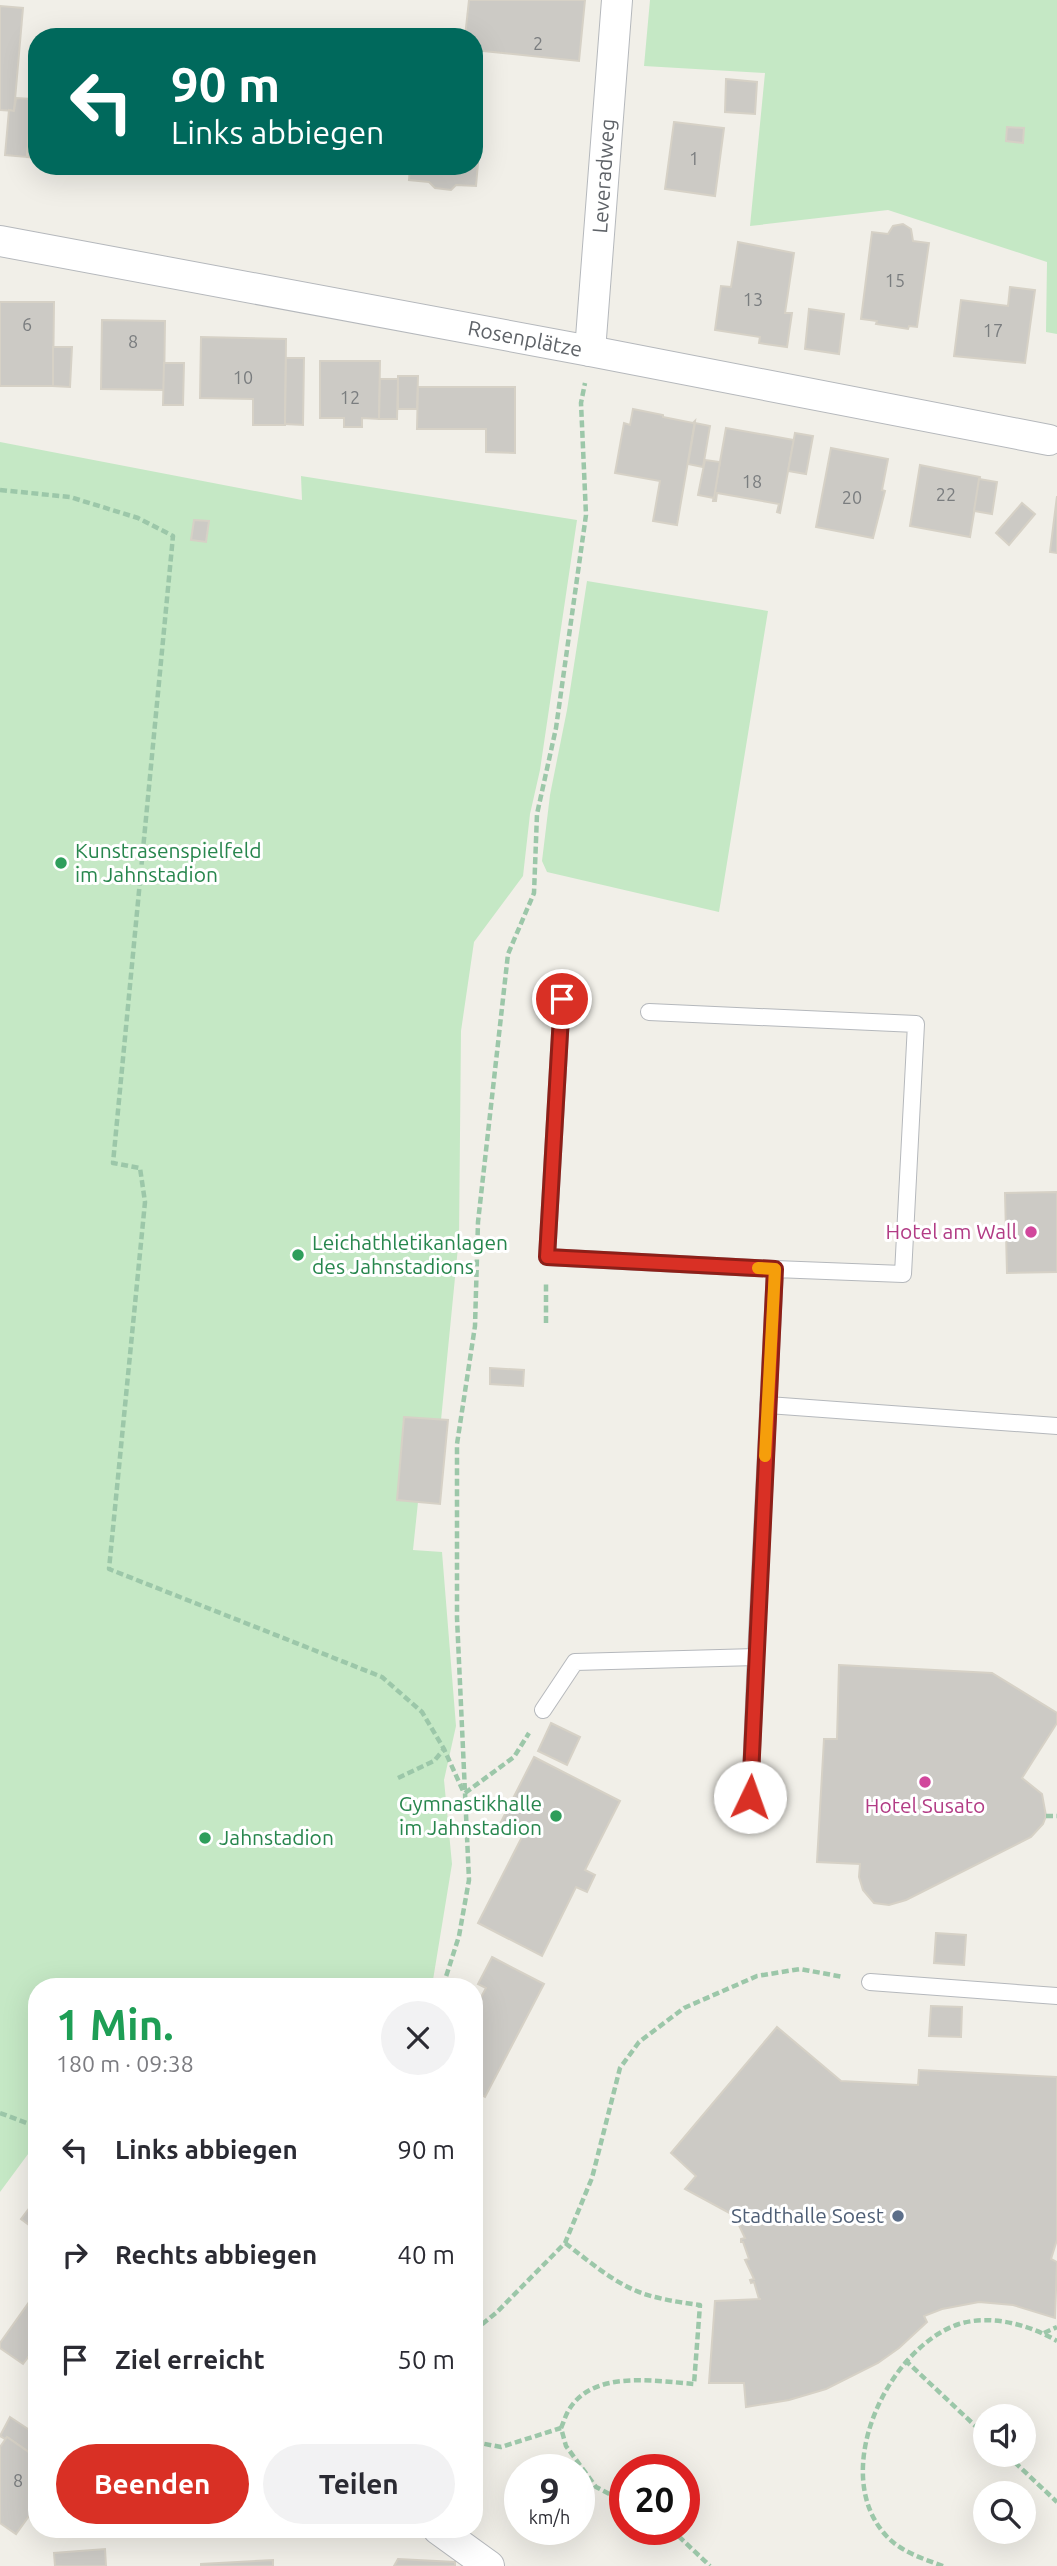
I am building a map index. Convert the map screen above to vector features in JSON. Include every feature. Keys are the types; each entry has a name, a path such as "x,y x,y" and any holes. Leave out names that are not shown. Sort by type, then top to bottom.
{"street":[{"name":"Leveradweg","path":"590,351 617,0"},
{"name":"Rosenplätze","path":"0,241 1049,440"},
{"path":"450,2538 489,2566"}],"lane":[{"path":"562,999 547,1257 903,1274 916,1024 649,1012"},
{"path":"750,1797 775,1269"},
{"path":"768,1405 1057,1426"},
{"path":"543,1710 575,1662 756,1657"},
{"path":"870,1982 1057,1996"}],"path":[{"path":"446,1978 459,1936 470,1880 457,1618 457,1444 475,1326 478,1222 508,954 534,894 537,814 556,728 586,515 581,403 590,351"},
{"path":"0,490 70,497 138,519 173,536 113,1163 139,1168 145,1202 109,1569 382,1677 422,1712 444,1749 464,1793"},
{"path":"546,1323 547,1257"},
{"path":"464,1793 514,1757 543,1710"},
{"path":"398,1779 434,1761 444,1749"},
{"path":"1046,1816 1057,1816"},
{"path":"483,2324 565,2243 592,2178 620,2068 639,2042 684,2008 757,1976 800,1969 870,1982"},
{"path":"0,2113 28,2124"},
{"path":"565,2243 610,2278 628,2288 654,2297 700,2305 694,2384 633,2380 595,2388 571,2407 561,2428 566,2446 596,2487 609,2494"},
{"path":"943,2566 911,2554 884,2534 873,2517 866,2496 863,2473 867,2437 880,2401 905,2360 936,2334 961,2323 986,2320 1019,2325 1057,2341"},
{"path":"1043,2333 1057,2327"},
{"path":"905,2360 973,2424"},
{"path":"483,2444 500,2447 561,2428"},
{"path":"1020,2467 1057,2502"},
{"path":"687,2545 709,2566"}],"green space":[{"path":"650,0 1057,0 1057,334 1046,332 1047,262 888,210 750,226 765,73 644,66"},
{"path":"0,442 302,500 301,476 577,520 540,770 530,814 523,876 474,942 461,1031 459,1237 441,1420 404,1417 397,1500 418,1502 413,1550 442,1552 456,1726 444,1780 452,1864 433,1978 28,1978 28,2154 0,2192"},
{"path":"587,581 768,611 719,912 547,872 542,861 550,795 567,710"}],"building":[{"path":"469,0 585,0 579,61 483,51 483,28 466,28"},
{"path":"0,6 23,8 14,111 0,110"},
{"path":"726,79 757,82 755,114 725,112"},
{"path":"16,98 28,99 27,157 5,155 9,110 14,111"},
{"path":"674,122 724,128 715,196 665,189"},
{"path":"1007,127 1024,128 1023,143 1006,141"},
{"path":"409,175 477,175 476,186 456,185 451,190 435,188 429,182 409,180"},
{"path":"903,224 911,229 913,241 929,243 917,327 909,326 908,329 861,319 872,232 888,234 893,226"},
{"path":"738,242 794,253 785,313 792,313 787,347 759,343 760,337 715,330 721,286 731,287"},
{"path":"1010,287 1035,290 1025,363 954,356 961,300 1008,306"},
{"path":"0,302 54,302 53,386 0,386"},
{"path":"809,309 844,314 839,354 805,349"},
{"path":"102,320 165,321 164,390 101,389"},
{"path":"201,337 286,339 285,425 253,425 253,399 200,398"},
{"path":"53,347 72,347 70,387 53,386"},
{"path":"286,358 304,358 303,425 285,424"},
{"path":"320,361 380,361 379,419 362,418 362,427 344,427 344,418 320,418"},
{"path":"164,363 184,363 183,405 163,405"},
{"path":"398,376 418,376 417,409 398,409"},
{"path":"380,379 398,379 397,419 379,419"},
{"path":"418,387 515,387 515,453 486,452 486,429 417,429"},
{"path":"633,409 693,423 695,421 677,525 653,521 660,481 615,473 624,423 630,425"},
{"path":"695,423 710,426 703,467 688,464"},
{"path":"726,428 794,440 780,513 777,512 779,504 717,493 716,501 713,501"},
{"path":"795,433 813,436 806,474 788,471"},
{"path":"831,448 888,459 882,490 885,491 873,538 816,527"},
{"path":"705,460 720,462 714,498 698,495"},
{"path":"920,465 980,477 970,537 910,526"},
{"path":"979,479 997,482 992,514 974,511"},
{"path":"1057,496 1057,553 1050,552"},
{"path":"1022,503 1035,514 1009,545 996,533"},
{"path":"194,520 209,521 206,542 191,540"},
{"name":"Hotel am Wall","path":"1057,1192 1057,1272 1007,1273 1005,1193"},
{"path":"490,1368 524,1370 523,1386 490,1384"},
{"path":"404,1417 448,1420 440,1504 397,1500"},
{"name":"Hotel Susato","path":"839,1665 992,1673 1057,1713 1057,1723 1022,1778 1042,1794 1046,1816 1043,1824 1031,1837 906,1900 889,1905 874,1903 863,1890 859,1877 860,1864 817,1862 824,1739 837,1739"},
{"path":"551,1723 580,1737 567,1765 538,1751"},
{"path":"534,1757 620,1801 585,1870 595,1875 587,1892 576,1887 542,1956 478,1923 524,1833 501,1822"},
{"path":"936,1933 966,1935 964,1965 934,1963"},
{"path":"492,1957 544,1984 485,2097 483,1994 486,1988 481,1978"},
{"path":"931,2006 962,2007 961,2037 929,2036"},
{"name":"Stadthalle Soest","path":"777,2027 841,2081 918,2085 919,2070 1057,2077 1057,2240 1051,2259 1057,2262 1055,2318 1013,2305 979,2302 942,2309 924,2316 927,2322 878,2363 826,2389 789,2400 746,2407 744,2383 709,2383 715,2301 761,2299 754,2282 751,2283 750,2280 754,2279 745,2260 749,2259 741,2242 741,2239 745,2238 736,2219 740,2218 738,2209 733,2215 685,2189 696,2176 671,2153"},
{"path":"28,2210 28,2224 21,2219"},
{"path":"28,2304 28,2357 23,2364 0,2348 0,2343"},
{"path":"10,2417 28,2429 28,2451 7,2437 5,2439 0,2436"},
{"path":"7,2437 28,2452 28,2517 16,2534 0,2523 0,2447"},
{"path":"105,2549 106,2566 55,2566 54,2553"},
{"path":"398,2559 455,2562 455,2566 394,2566"},
{"path":"273,2560 273,2566 201,2566 201,2564"}],"slow traffic":[{"path":"758,1268 775,1269 765,1456"}],"place":[{"name":"Kunstrasenspielfeld im Jahnstadion","path":"61,863"},
{"name":"Hotel am Wall","path":"1031,1232"},
{"name":"Leichathletikanlagen des Jahnstadions","path":"298,1255"},
{"name":"Hotel Susato","path":"925,1782"},
{"name":"Gymnastikhalle im Jahnstadion","path":"556,1816"},
{"name":"Jahnstadion","path":"205,1838"},
{"name":"Stadthalle Soest","path":"898,2216"}],"route":[{"path":"562,999 547,1257 775,1269 750,1797"}]}
